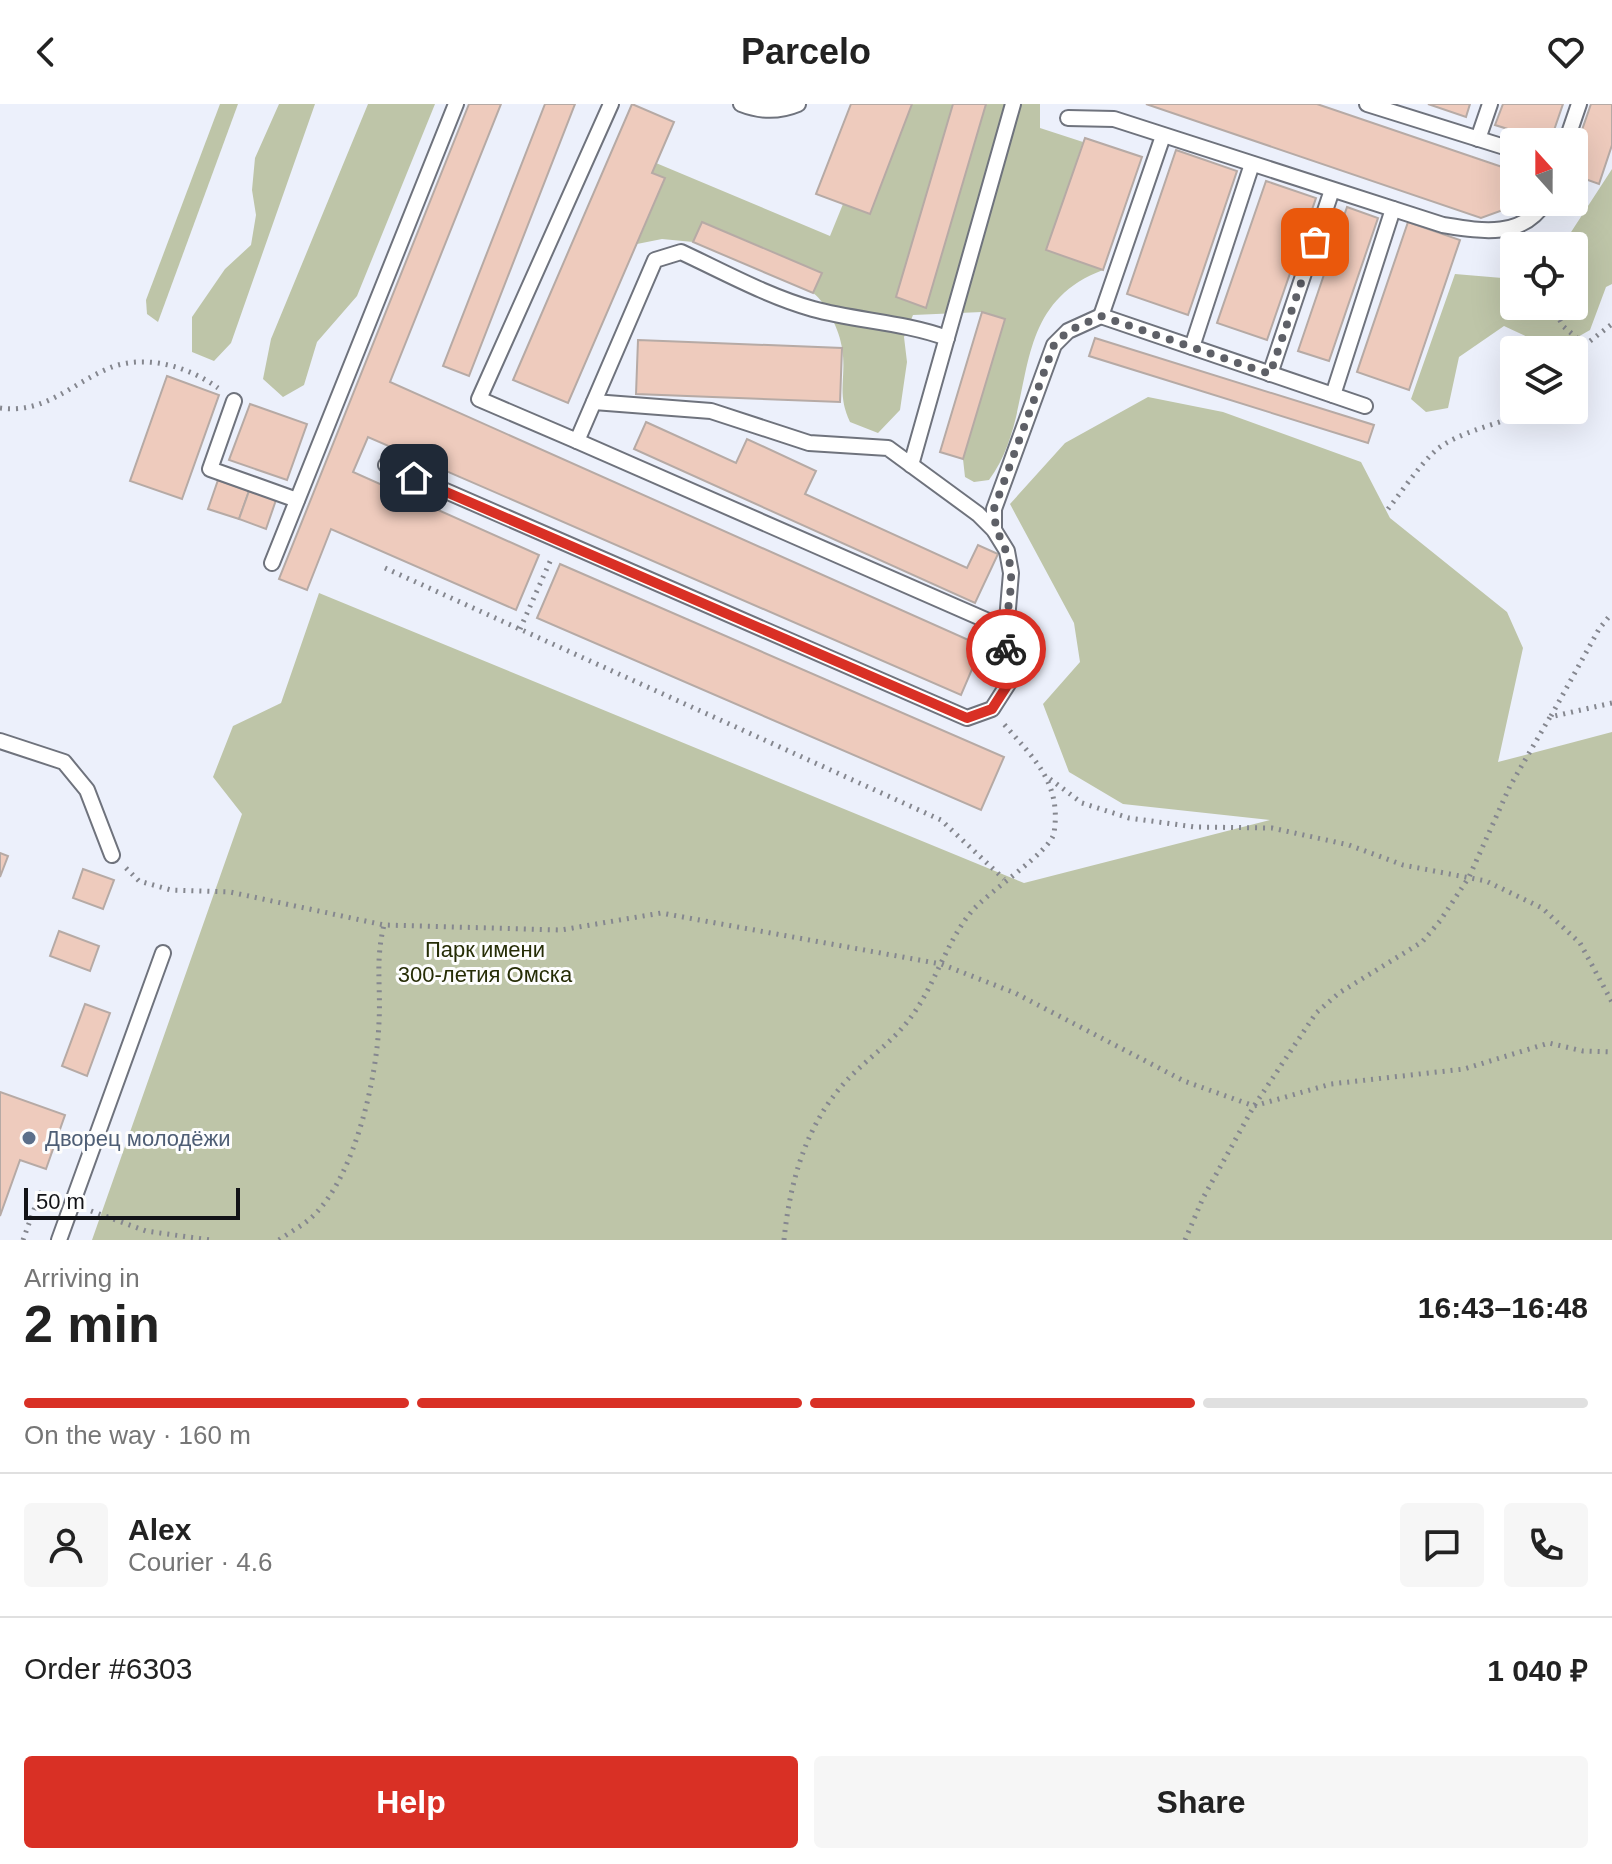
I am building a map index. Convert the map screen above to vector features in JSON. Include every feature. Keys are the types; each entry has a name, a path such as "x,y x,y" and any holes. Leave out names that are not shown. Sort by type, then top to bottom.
{"lane":[{"path":"272,563 456,104"},
{"path":"611,104 479,399 988,621 1005,644"},
{"path":"741,104 770,110 784,110 798,104"},
{"path":"911,465 1013,104"},
{"path":"1367,104 1388,107 1500,146"},
{"path":"1478,139 1490,104"},
{"path":"1571,128 1579,104"},
{"path":"1068,118 1114,119 1443,225 1490,233 1537,216"},
{"path":"1101,316 1163,136"},
{"path":"1192,347 1252,164"},
{"path":"1270,374 1332,190"},
{"path":"1333,395 1393,209"},
{"path":"577,441 655,260 681,252 766,293 814,309 912,327 947,338"},
{"path":"994,530 994,509 1054,345 1068,331 1101,316 1365,406"},
{"path":"234,401 210,469 297,500"},
{"path":"386,465 967,718 992,709 1010,681 1005,644 1011,573 1007,551 994,530 911,465 888,448 809,443 711,411 594,402"},
{"path":"0,741 64,762 87,790 112,855"},
{"path":"59,1240 163,953"}],"path":[{"path":"1560,320 1575,336"},
{"path":"1588,343 1612,324"},
{"path":"0,408 16,410 51,402 109,367 144,362 180,367 234,401"},
{"path":"1388,509 1436,451 1457,437 1502,424"},
{"path":"520,629 559,541"},
{"path":"385,568 941,820 1004,879"},
{"path":"1185,1240 1203,1198 1254,1106 1316,1013 1339,993 1422,942 1469,877 1510,786 1599,629 1612,613"},
{"path":"1550,717 1612,703"},
{"path":"992,709 1049,778 1082,803 1129,818 1195,827 1272,828 1349,845 1403,865 1469,877 1542,908 1580,943 1612,1002"},
{"path":"784,1240 794,1171 815,1125 846,1081 908,1022 934,983 970,912 1004,879 1035,858 1054,837 1056,807 1049,778"},
{"path":"112,855 139,881 171,890 230,892 384,925 561,930 661,913 941,964 1015,993 1184,1081 1254,1106 1331,1084 1464,1069 1549,1043 1583,1051 1612,1052"},
{"path":"279,1240 314,1215 344,1172 362,1119 378,1043 380,1000 376,958 384,925"},
{"path":"23,1240 40,1193 146,1231 210,1240"}],"green space":[{"path":"220,104 238,104 158,322 147,314 146,300"},
{"path":"279,104 315,104 231,343 214,361 192,352 192,317 225,269 251,245 256,215 252,190 255,158"},
{"path":"368,104 435,104 357,296 317,342 304,385 283,397 263,379 271,339"},
{"path":"912,104 953,104 896,297 926,307 986,104 1040,104 1040,128 1083,142 1047,250 1103,270 1071,287 1050,309 1036,335 1005,452 989,480 974,482 965,477 963,459 1005,319 982,312 913,315 904,337 907,362 900,410 878,433 850,422 846,412 841,341 828,311 813,293 822,273 703,222 693,242 662,239 637,244 665,179 652,173 656,163 830,236 843,204 870,214"},
{"path":"1612,169 1612,284 1606,287 1590,330 1580,336 1525,336 1504,326 1459,357 1448,408 1426,412 1411,399 1455,274 1500,278 1500,320 1588,320 1588,232 1571,232 1581,216 1588,216 1588,206"},
{"name":"Парк имени 300-летия Омска","path":"1148,397 1223,412 1361,462 1390,518 1507,612 1523,648 1498,762 1612,732 1612,1240 92,1240 242,814 213,777 233,726 281,703 319,593 1024,883 1270,820 1123,804 1069,772 1043,704 1080,662 1074,623 1010,504 1065,443"}],"building":[{"path":"469,104 501,104 390,382 982,646 961,695 368,437 353,472 539,555 516,610 331,529 307,590 279,579"},
{"path":"545,104 575,104 469,376 443,366"},
{"path":"632,104 674,122 652,173 665,178 568,403 513,380"},
{"path":"851,104 912,104 870,214 816,194"},
{"path":"953,104 986,104 926,308 896,297"},
{"path":"1146,104 1317,104 1500,166 1500,211 1481,218"},
{"path":"1428,104 1470,104 1466,117"},
{"path":"1503,104 1563,104 1555,128 1505,128 1495,125"},
{"path":"1591,104 1612,104 1612,145 1599,184 1588,180 1588,128 1583,128"},
{"path":"1085,138 1142,157 1103,270 1046,250"},
{"path":"1176,150 1237,171 1188,315 1127,294"},
{"path":"1266,181 1316,198 1267,340 1217,323"},
{"path":"1347,207 1378,218 1329,361 1298,351"},
{"path":"702,222 822,273 813,293 693,242"},
{"path":"1408,222 1460,240 1409,390 1357,372"},
{"path":"982,312 1005,319 963,459 940,452"},
{"path":"1095,338 1374,425 1368,443 1089,356"},
{"path":"638,340 842,348 840,402 636,394"},
{"path":"167,376 219,395 182,499 130,481"},
{"path":"250,404 307,424 287,480 229,460"},
{"path":"646,422 736,463 747,439 816,471 805,494 967,568 978,545 998,554 975,603 634,449"},
{"path":"218,480 249,491 239,519 208,509"},
{"path":"249,491 276,500 266,529 239,519"},
{"path":"560,564 1004,757 981,810 537,618"},
{"path":"0,853 8,856 0,877"},
{"path":"83,869 114,880 103,909 73,898"},
{"path":"59,931 99,946 90,971 50,956"},
{"path":"85,1004 110,1013 87,1076 62,1066"},
{"name":"Дворец молодёжи","path":"0,1092 65,1115 46,1169 20,1160 0,1216"}],"way so far":[{"path":"1006,649 1011,573 1007,551 994,530 994,509 1054,345 1068,331 1101,316 1270,374 1315,242"}],"place":[{"name":"Дворец молодёжи","path":"29,1138"}],"route":[{"path":"414,478 967,718 992,709 1010,681 1006,649"}]}
